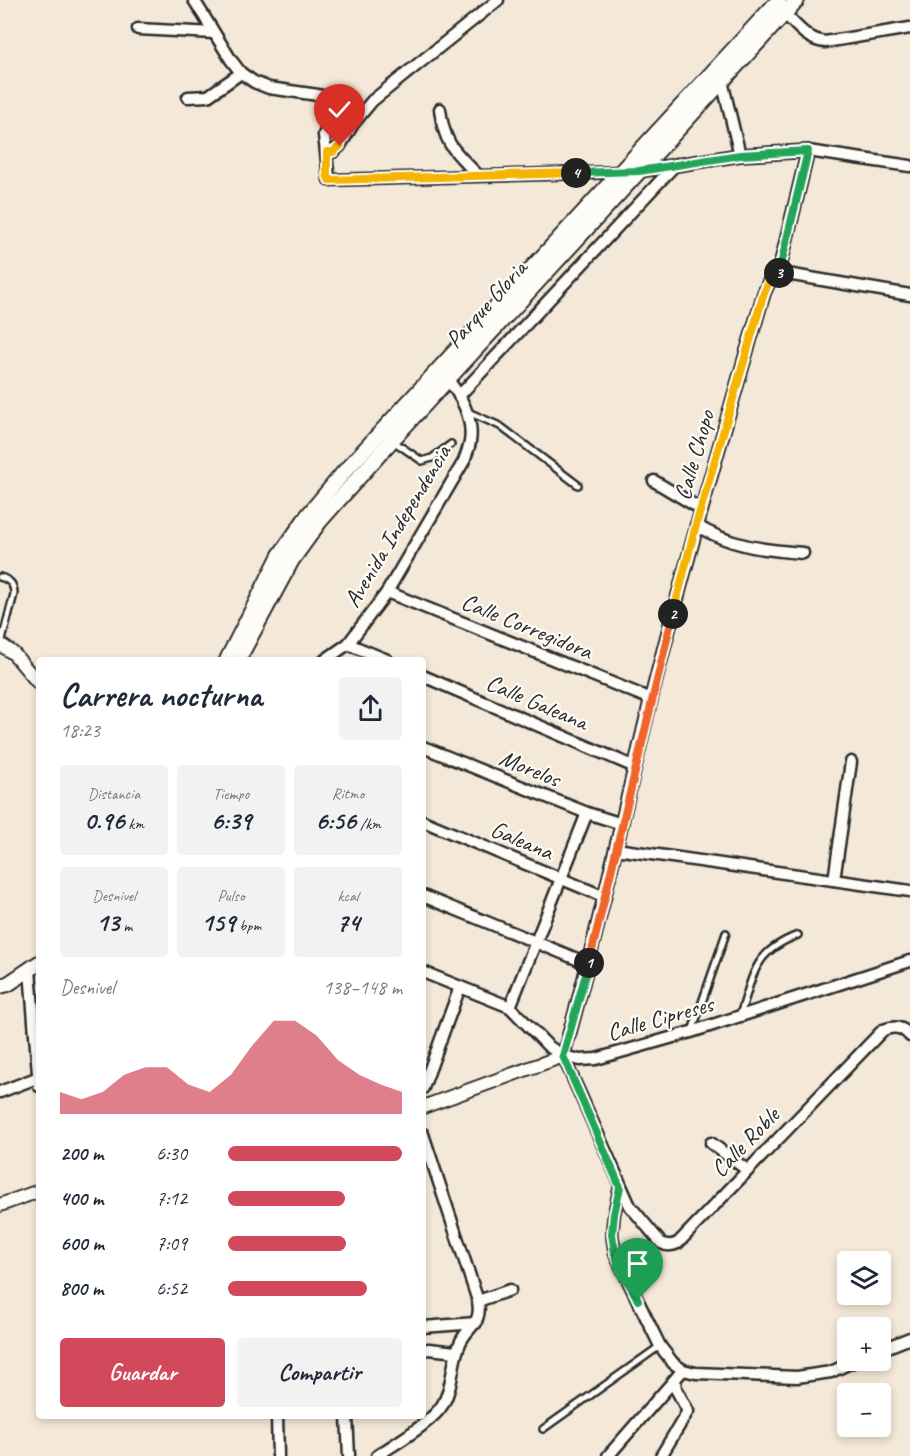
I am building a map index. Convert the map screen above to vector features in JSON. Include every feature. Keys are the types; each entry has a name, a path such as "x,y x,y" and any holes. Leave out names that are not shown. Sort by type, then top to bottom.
{"main road":[{"name":"Parque Gloria","path":"240,657 292,560 320,521 392,440 443,375 621,172 779,0"},
{"name":"Parque Gloria","path":"228,657 280,555 308,515 344,472 443,375 639,171 797,0"},
{"path":"3,982 34,966"}],"street":[{"path":"194,0 241,73 268,88 328,98 333,104 332,114 324,135 329,180 639,171 740,155 808,151 910,166"},
{"path":"327,152 333,152 340,146 353,124 372,101 495,1"},
{"path":"784,13 809,37 825,42 910,28"},
{"path":"138,30 214,33"},
{"path":"188,97 208,96 241,73"},
{"path":"722,81 740,155"},
{"path":"440,109 445,137 450,147 478,175"},
{"name":"Calle Chopo","path":"563,1056 589,963 651,699 696,525 764,293 769,282 778,275 808,151"},
{"path":"459,396 676,164"},
{"path":"778,275 787,274 910,295"},
{"name":"Avenida Independencia","path":"329,657 348,644 387,592 464,460 470,442 471,427 459,396 443,375"},
{"path":"654,481 701,509"},
{"path":"696,525 713,535 740,545 803,553"},
{"name":"Calle Corregidora","path":"387,592 651,699"},
{"path":"1,644 14,654 36,680"},
{"path":"348,644 380,657"},
{"name":"Calle Galeana","path":"426,677 635,767"},
{"name":"Morelos","path":"426,748 587,813 622,824"},
{"path":"834,880 851,762"},
{"path":"510,1007 587,813"},
{"name":"Galeana","path":"426,822 605,897"},
{"path":"616,849 910,891"},
{"path":"426,897 589,963"},
{"name":"Calle Cipreses","path":"426,1106 563,1056 580,1060 596,1059 740,1017 910,961"},
{"path":"34,966 36,996"},
{"path":"426,973 510,1007 548,1046 563,1056 620,1187 612,1234 615,1254 660,1346 673,1363 683,1370 696,1373 797,1377 837,1369"},
{"path":"426,1080 460,987"},
{"name":"Calle Roble","path":"620,1187 630,1206 661,1243 672,1246 678,1243 883,1030 891,1027 901,1028 910,1036"},
{"path":"0,1092 36,1078"},
{"path":"377,1456 434,1416 443,1404 456,1352 462,1339 476,1323 480,1312 426,1143"},
{"path":"711,1143 747,1170"},
{"path":"0,1205 36,1192"},
{"path":"478,1301 510,1290"},
{"path":"426,1327 476,1323"},
{"path":"891,1346 910,1338"},
{"path":"426,1349 456,1352"},
{"path":"608,1456 683,1370"},
{"path":"661,1456 688,1411 676,1389 675,1380"},
{"path":"277,1419 278,1456"},
{"path":"347,1419 349,1456"}],"lane":[{"path":"466,411 500,426 578,485"},
{"path":"392,440 422,460 432,458 451,444"},
{"path":"0,577 14,587 1,644"},
{"path":"691,1032 726,933"},
{"path":"740,1017 756,967 765,954 780,942 798,935"},
{"path":"543,1429 660,1346"}],"route":[{"path":"340,146 333,152 327,152 329,180 639,171 740,155 808,151 778,275 769,282 764,293 696,525 651,699 589,963 563,1056 620,1187 612,1234 615,1254 638,1300"}]}
